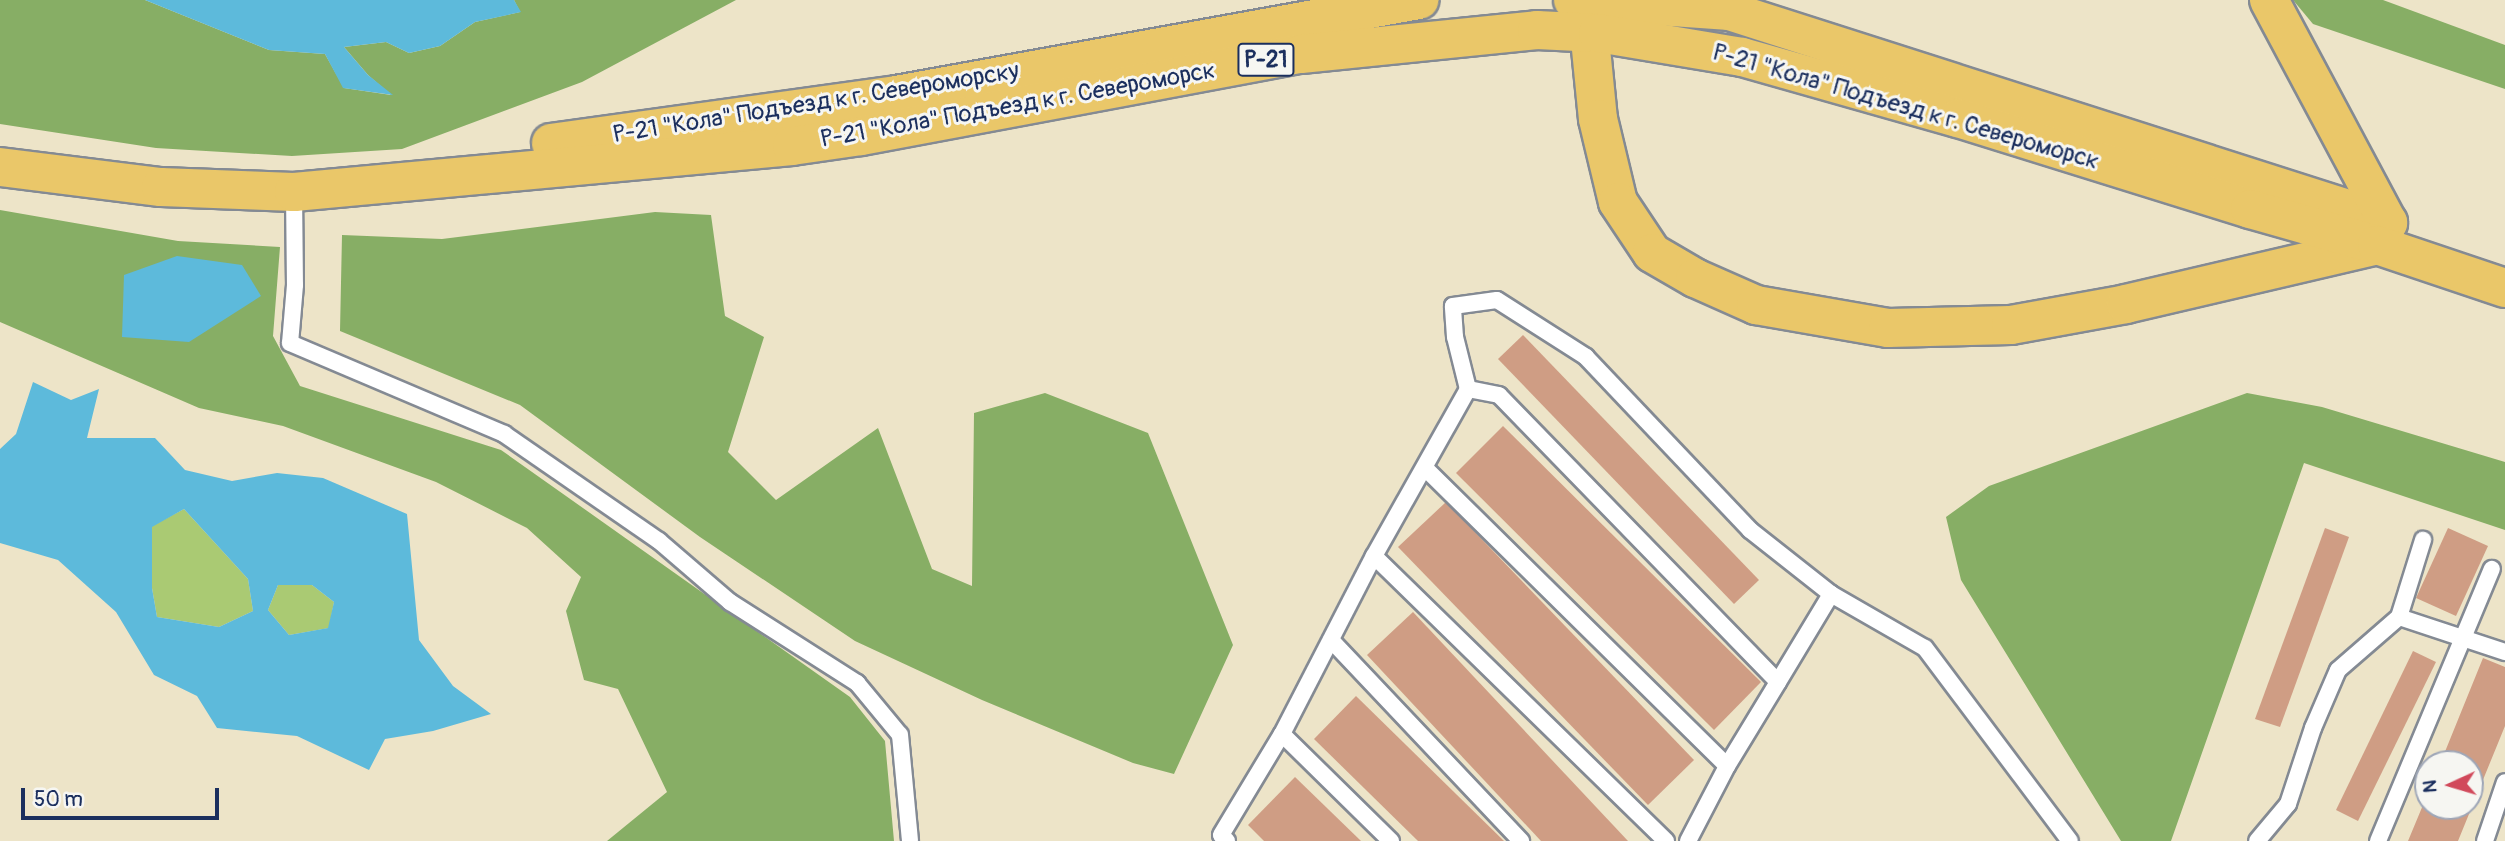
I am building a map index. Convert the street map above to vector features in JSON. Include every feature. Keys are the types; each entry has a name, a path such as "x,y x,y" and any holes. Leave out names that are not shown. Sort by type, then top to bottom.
{"main road":[{"name":"Р-21 \"Кола\" Подъезд к г. Североморску","path":"209,189 896,95 1419,0"},
{"path":"1573,0 1730,11 2383,234 2505,263"},
{"path":"2269,0 2383,234"},
{"name":"Р-21 \"Кола\" Подъезд к г. Североморск","path":"0,167 161,187 294,192 792,146 862,136 1301,54 1537,30 1598,33 1742,57 1958,117 2250,209 2383,234 2505,288"},
{"path":"1590,39 1598,119 1618,202 1651,253 1695,278 1756,305 1888,328 2011,326 2126,304 2383,234"}],"lane":[{"path":"294,192 295,285 290,343 504,434 659,541 730,602 857,683 900,735 910,841"},
{"path":"1227,841 1221,835 1282,734 1374,556 1426,468 1468,389 1455,337 1453,306 1497,300 1586,357 1750,530 1831,594 1925,648 2070,841"},
{"path":"1468,389 1499,395 1778,682"},
{"path":"1426,468 1727,766"},
{"path":"2257,841 2288,804 2313,728 2338,670 2399,617 2423,540"},
{"path":"1374,556 1666,841"},
{"path":"2378,841 2460,639 2492,569"},
{"path":"1688,841 1727,766 1831,594"},
{"path":"2399,617 2505,652"},
{"path":"1331,640 1521,841"},
{"path":"1282,734 1391,841"},
{"path":"2485,841 2505,782"}],"green space":[{"path":"0,0 145,0 269,50 325,54 344,88 391,95 368,75 344,47 386,42 409,53 440,46 475,22 520,12 514,0 736,0 582,82 402,149 292,156 156,148 0,124"},
{"path":"2293,0 2383,0 2505,45 2505,89 2313,24"},
{"path":"0,210 178,241 280,247 273,336 300,386 501,450 850,697 885,741 894,841 607,841 667,792 618,689 584,680 566,611 581,577 527,528 436,482 283,426 199,408 0,322"},
{"path":"655,212 711,215 725,316 764,337 728,452 776,500 878,428 932,569 972,586 974,413 1045,393 1148,433 1233,645 1174,774 1133,763 982,700 855,641 700,537 520,405 340,331 342,235 442,239"},
{"path":"2247,393 2322,407 2505,462 2505,530 2304,463 2171,841 2121,841 1961,580 1946,517 1989,486"},
{"path":"184,509 248,579 253,611 219,627 157,617 152,588 152,526"},
{"path":"278,585 312,585 334,602 329,628 289,635 268,610"}],"water":[{"path":"145,0 514,0 521,12 475,22 440,46 409,53 386,42 344,47 368,75 393,95 343,88 325,54 269,50"},
{"path":"177,256 242,265 261,296 189,342 122,337 124,275"},
{"path":"33,382 71,400 99,389 87,438 155,438 185,470 232,481 277,473 323,478 407,514 419,640 453,686 491,714 433,731 385,739 369,770 297,736 217,728 197,696 154,675 116,612 58,560 0,543 0,449 16,434","holes":["184,509 248,579 253,611 219,627 157,617 152,588 152,527","278,585 312,585 334,602 328,628 289,635 268,610"]}],"building":[{"path":"1523,335 1759,580 1734,604 1498,359"},
{"path":"1503,426 1761,682 1714,730 1456,473"},
{"path":"1446,502 1694,760 1648,805 1398,547"},
{"path":"2325,528 2349,537 2280,727 2255,719"},
{"path":"2448,528 2488,546 2456,616 2416,598"},
{"path":"1413,612 1628,841 1541,841 1367,655"},
{"path":"2413,651 2436,662 2358,821 2336,810"},
{"path":"2483,658 2505,667 2505,726 2484,777 2484,750 2446,750"},
{"path":"1356,696 1504,841 1418,841 1314,739"},
{"path":"1295,777 1361,841 1264,841 1248,825"},
{"path":"2417,820 2467,820 2458,841 2408,841"}]}
